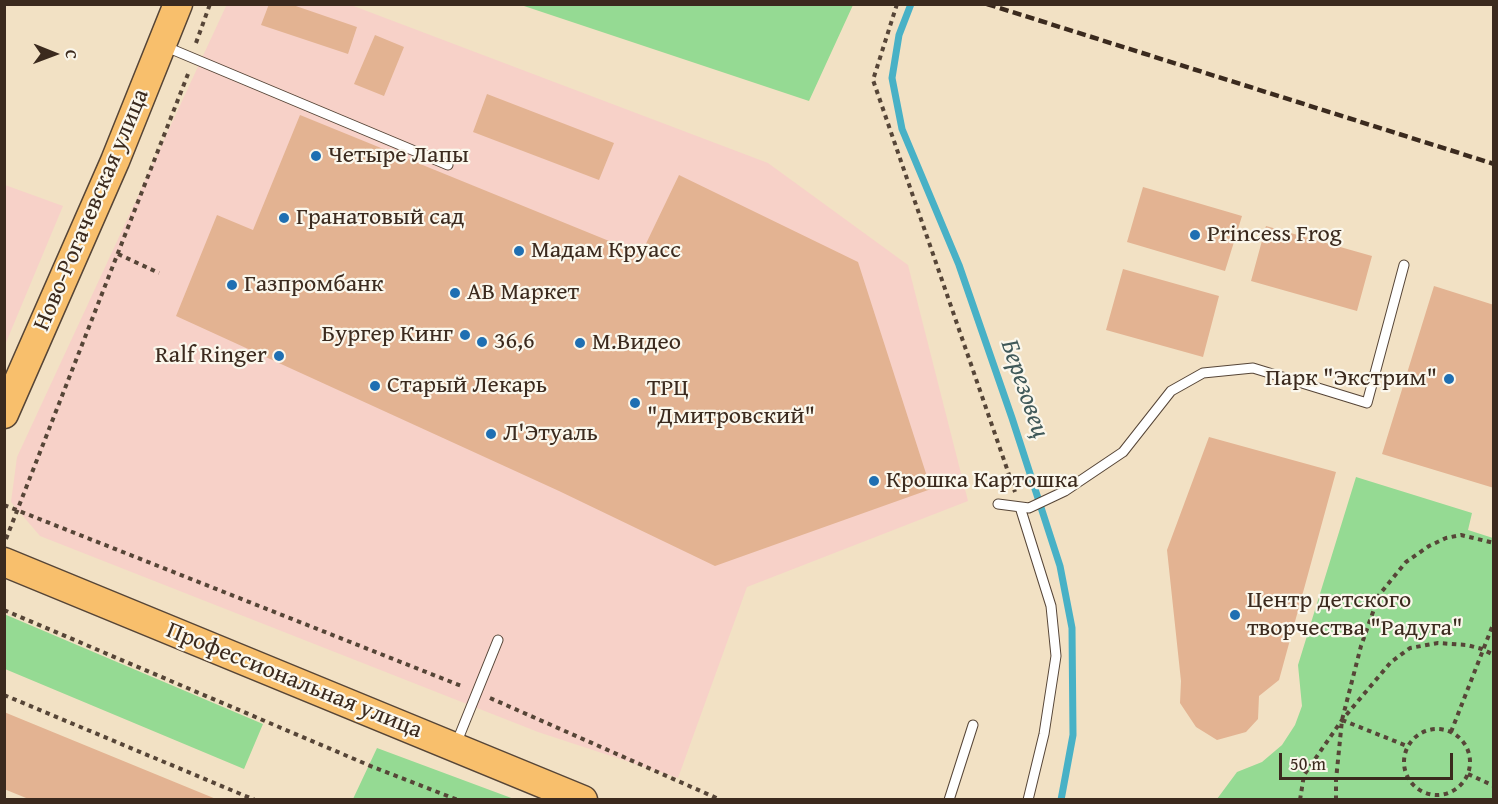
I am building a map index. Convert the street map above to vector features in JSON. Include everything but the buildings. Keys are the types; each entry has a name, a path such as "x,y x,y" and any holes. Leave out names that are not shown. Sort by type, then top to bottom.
{"main road":[{"name":"Ново-Рогачевская улица","path":"4,414 115,161 178,4"},
{"name":"Профессиональная улица","path":"4,562 583,800"}],"lane":[{"path":"161,45 448,165"},
{"path":"998,504 1024,507 1065,491 1123,452 1171,391 1203,373 1253,368 1367,403 1404,265"},
{"path":"1024,507 1051,606 1056,657 1044,734 1028,800"},
{"path":"455,746 498,640"},
{"path":"949,800 973,725"}],"path":[{"path":"4,542 194,60 197,39 210,4"},
{"path":"897,4 873,81 1024,507"},
{"path":"118,254 159,273"},
{"path":"4,505 477,692 721,800"},
{"path":"1336,800 1342,720 1361,646 1379,595 1406,562 1429,546 1446,538 1461,535 1494,543"},
{"path":"4,610 373,767 458,800"},
{"path":"1451,732 1494,622"},
{"path":"1299,800 1304,775 1342,720 1391,662 1410,648 1438,643 1467,645 1494,655"},
{"path":"4,695 255,800"},
{"path":"1342,720 1407,746"},
{"path":"1430,729 1443,729 1451,732 1464,742 1470,755 1468,774 1463,783 1454,791 1436,796 1425,794 1410,783 1405,773 1403,757 1407,746 1414,737 1430,729"},
{"path":"1468,774 1494,786"},
{"path":"1423,800 1425,794"}],"shaded area":[{"path":"227,4 351,5 768,163 908,265 968,501 747,587 678,778 538,732 40,536 11,502 17,457"},
{"path":"4,185 63,206 5,345"}],"green space":[{"path":"521,5 853,5 809,101"},
{"path":"1356,477 1472,513 1468,530 1493,538 1493,799 1217,799 1237,772 1262,762 1282,745 1295,725 1302,706 1298,665"},
{"path":"4,614 263,724 244,769 5,669"},
{"path":"377,748 514,799 353,799"}],"waterway":[{"name":"Березовец","path":"911,4 899,35 892,78 902,129 959,265 1012,418 1060,566 1072,628 1073,735 1061,800"}],"railway":[{"path":"987,4 1494,164"}],"place":[{"name":"Четыре Лапы","path":"316,156"},
{"name":"Гранатовый сад","path":"284,218"},
{"name":"Princess Frog","path":"1195,235"},
{"name":"Мадам Круасс","path":"519,251"},
{"name":"Газпромбанк","path":"232,285"},
{"name":"АВ Маркет","path":"455,293"},
{"name":"Бургер Кинг","path":"465,335"},
{"name":"36,6","path":"482,342"},
{"name":"М.Видео","path":"580,343"},
{"name":"Ralf Ringer","path":"279,356"},
{"name":"Парк \"Экстрим\"","path":"1449,379"},
{"name":"Старый Лекарь","path":"375,386"},
{"name":"ТРЦ \"Дмитровский\"","path":"635,403"},
{"name":"Л'Этуаль","path":"491,434"},
{"name":"Крошка Картошка","path":"874,481"},
{"name":"Центр детского творчества \"Радуга\"","path":"1235,615"}]}
